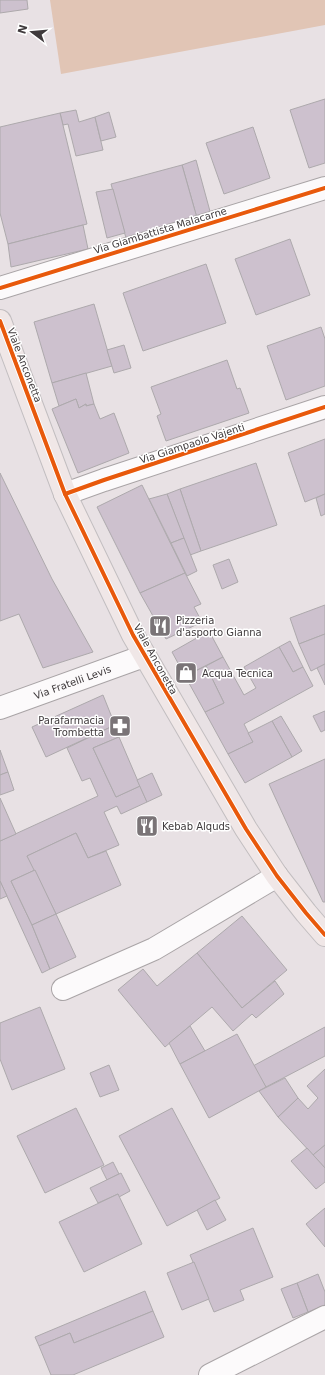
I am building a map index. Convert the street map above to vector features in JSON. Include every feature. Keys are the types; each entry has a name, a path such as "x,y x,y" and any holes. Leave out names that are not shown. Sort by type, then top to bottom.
{"main road":[{"name":"Viale Anconetta","path":"0,321 65,494 144,656 246,828 277,876 325,935"}],"street":[{"name":"Via Giambattista Malacarne","path":"0,288 325,188"},
{"name":"Via Giampaolo Vajenti","path":"65,494 325,408"},
{"name":"Via Fratelli Levis","path":"0,708 144,656"},
{"path":"63,989 154,949 277,876"},
{"path":"210,1375 325,1317"}],"shaded area":[{"path":"50,0 325,0 325,25 61,74"}],"building":[{"path":"0,0 27,0 28,9 0,13"},
{"path":"325,99 325,163 309,168 290,110"},
{"path":"76,110 79,122 95,117 103,150 76,156 68,124 63,125 60,113"},
{"path":"109,112 116,137 101,141 95,117"},
{"path":"60,113 87,224 8,244 0,213 0,127"},
{"path":"253,127 270,178 224,194 206,143"},
{"path":"196,160 211,215 197,218 182,165"},
{"path":"182,165 197,218 126,238 111,184"},
{"path":"113,189 125,233 107,238 96,192"},
{"path":"83,225 88,249 11,267 8,244"},
{"path":"290,239 310,295 256,315 235,259"},
{"path":"206,264 226,323 143,351 123,293"},
{"path":"94,304 112,366 52,383 34,322"},
{"path":"321,327 325,339 325,386 286,400 267,346"},
{"path":"124,345 131,368 114,373 107,350"},
{"path":"227,360 237,389 240,388 249,413 166,441 157,416 161,414 151,387"},
{"path":"86,373 94,404 86,406 86,404 79,408 76,399 59,406 52,383"},
{"path":"76,399 79,408 86,404 86,406 94,404 100,419 114,413 129,453 78,473 52,409"},
{"path":"325,439 325,494 305,502 288,453"},
{"path":"256,463 277,525 201,551 180,489"},
{"path":"0,473 52,579 93,652 43,668 19,614 0,621"},
{"path":"142,485 185,573 140,593 97,507"},
{"path":"180,489 201,551 190,555 167,494"},
{"path":"167,494 184,538 171,543 149,499"},
{"path":"325,494 325,514 321,516 316,498"},
{"path":"184,538 197,571 187,576 171,543"},
{"path":"229,559 238,582 222,589 213,565"},
{"path":"185,573 201,604 194,607 202,622 166,639 140,593"},
{"path":"325,605 325,634 299,644 290,618"},
{"path":"209,631 223,657 185,676 172,652"},
{"path":"325,634 325,664 311,671 299,644"},
{"path":"290,641 303,667 293,672 279,647"},
{"path":"279,647 293,672 303,667 313,686 244,724 253,742 228,754 205,712 224,703 206,666 223,657 244,695 256,688 244,667"},
{"path":"325,664 325,685 317,668"},
{"path":"206,666 224,703 205,712 185,676"},
{"path":"103,695 115,725 46,757 32,727"},
{"path":"325,711 325,730 321,732 313,716"},
{"path":"281,716 302,751 292,757 272,721"},
{"path":"272,721 292,757 245,783 228,754 253,742 248,733"},
{"path":"115,725 119,737 93,748 116,797 140,786 147,802 121,814 117,806 104,812 119,845 88,858 76,833 27,856 35,870 11,881 32,925 50,969 42,973 0,881 0,841 98,796 90,778 82,781 67,748"},
{"path":"119,737 140,786 116,797 93,748"},
{"path":"0,750 8,772 0,775"},
{"path":"325,759 325,902 323,902 269,784"},
{"path":"8,772 14,790 0,795 0,775"},
{"path":"152,773 162,795 147,802 137,780"},
{"path":"0,798 16,834 0,841"},
{"path":"76,833 88,858 106,851 121,885 56,914 27,856"},
{"path":"35,870 56,914 32,925 11,881"},
{"path":"0,881 7,896 0,899"},
{"path":"56,914 76,957 50,969 32,925"},
{"path":"242,916 287,970 242,1008 197,953"},
{"path":"197,953 242,1008 275,981 284,994 256,1018 252,1014 233,1031 212,1007 165,1047 118,990 143,969 157,986"},
{"path":"40,1007 65,1069 12,1090 0,1059 0,1023"},
{"path":"190,1026 205,1051 180,1064 169,1043"},
{"path":"325,1027 325,1056 266,1087 253,1066"},
{"path":"237,1034 266,1087 209,1118 180,1064"},
{"path":"109,1065 119,1090 100,1097 90,1073"},
{"path":"325,1069 325,1145 313,1155 278,1117 298,1098 308,1109 318,1098 307,1086"},
{"path":"285,1078 298,1098 278,1117 259,1091"},
{"path":"76,1108 104,1165 45,1193 17,1136"},
{"path":"172,1108 220,1198 167,1226 119,1136"},
{"path":"325,1145 325,1168 313,1155"},
{"path":"307,1148 325,1168 325,1182 316,1189 291,1161"},
{"path":"113,1162 119,1174 107,1180 101,1168"},
{"path":"121,1173 130,1191 119,1197 118,1194 98,1203 90,1188"},
{"path":"118,1194 142,1244 84,1272 59,1222"},
{"path":"215,1200 226,1220 207,1230 197,1210"},
{"path":"325,1208 325,1247 306,1224"},
{"path":"253,1228 273,1277 240,1290 244,1300 214,1312 190,1255"},
{"path":"194,1262 209,1299 182,1310 167,1273"},
{"path":"318,1274 325,1292 325,1305 308,1312 297,1283"},
{"path":"297,1283 308,1312 293,1318 281,1289"},
{"path":"145,1291 153,1311 74,1343 70,1333 39,1346 35,1337"},
{"path":"153,1311 164,1337 73,1375 51,1375 39,1346 70,1333 74,1343"}],"cycle path":[{"path":"0,288 325,188"},
{"path":"0,321 65,494 133,635 246,829 277,876 325,935"},
{"path":"65,494 325,407"}],"place":[{"name":"Pizzeria d'asporto Gianna","path":"160,626"},
{"name":"Acqua Tecnica","path":"186,673"},
{"name":"Parafarmacia Trombetta","path":"120,726"},
{"name":"Kebab Alquds","path":"147,826"}]}
